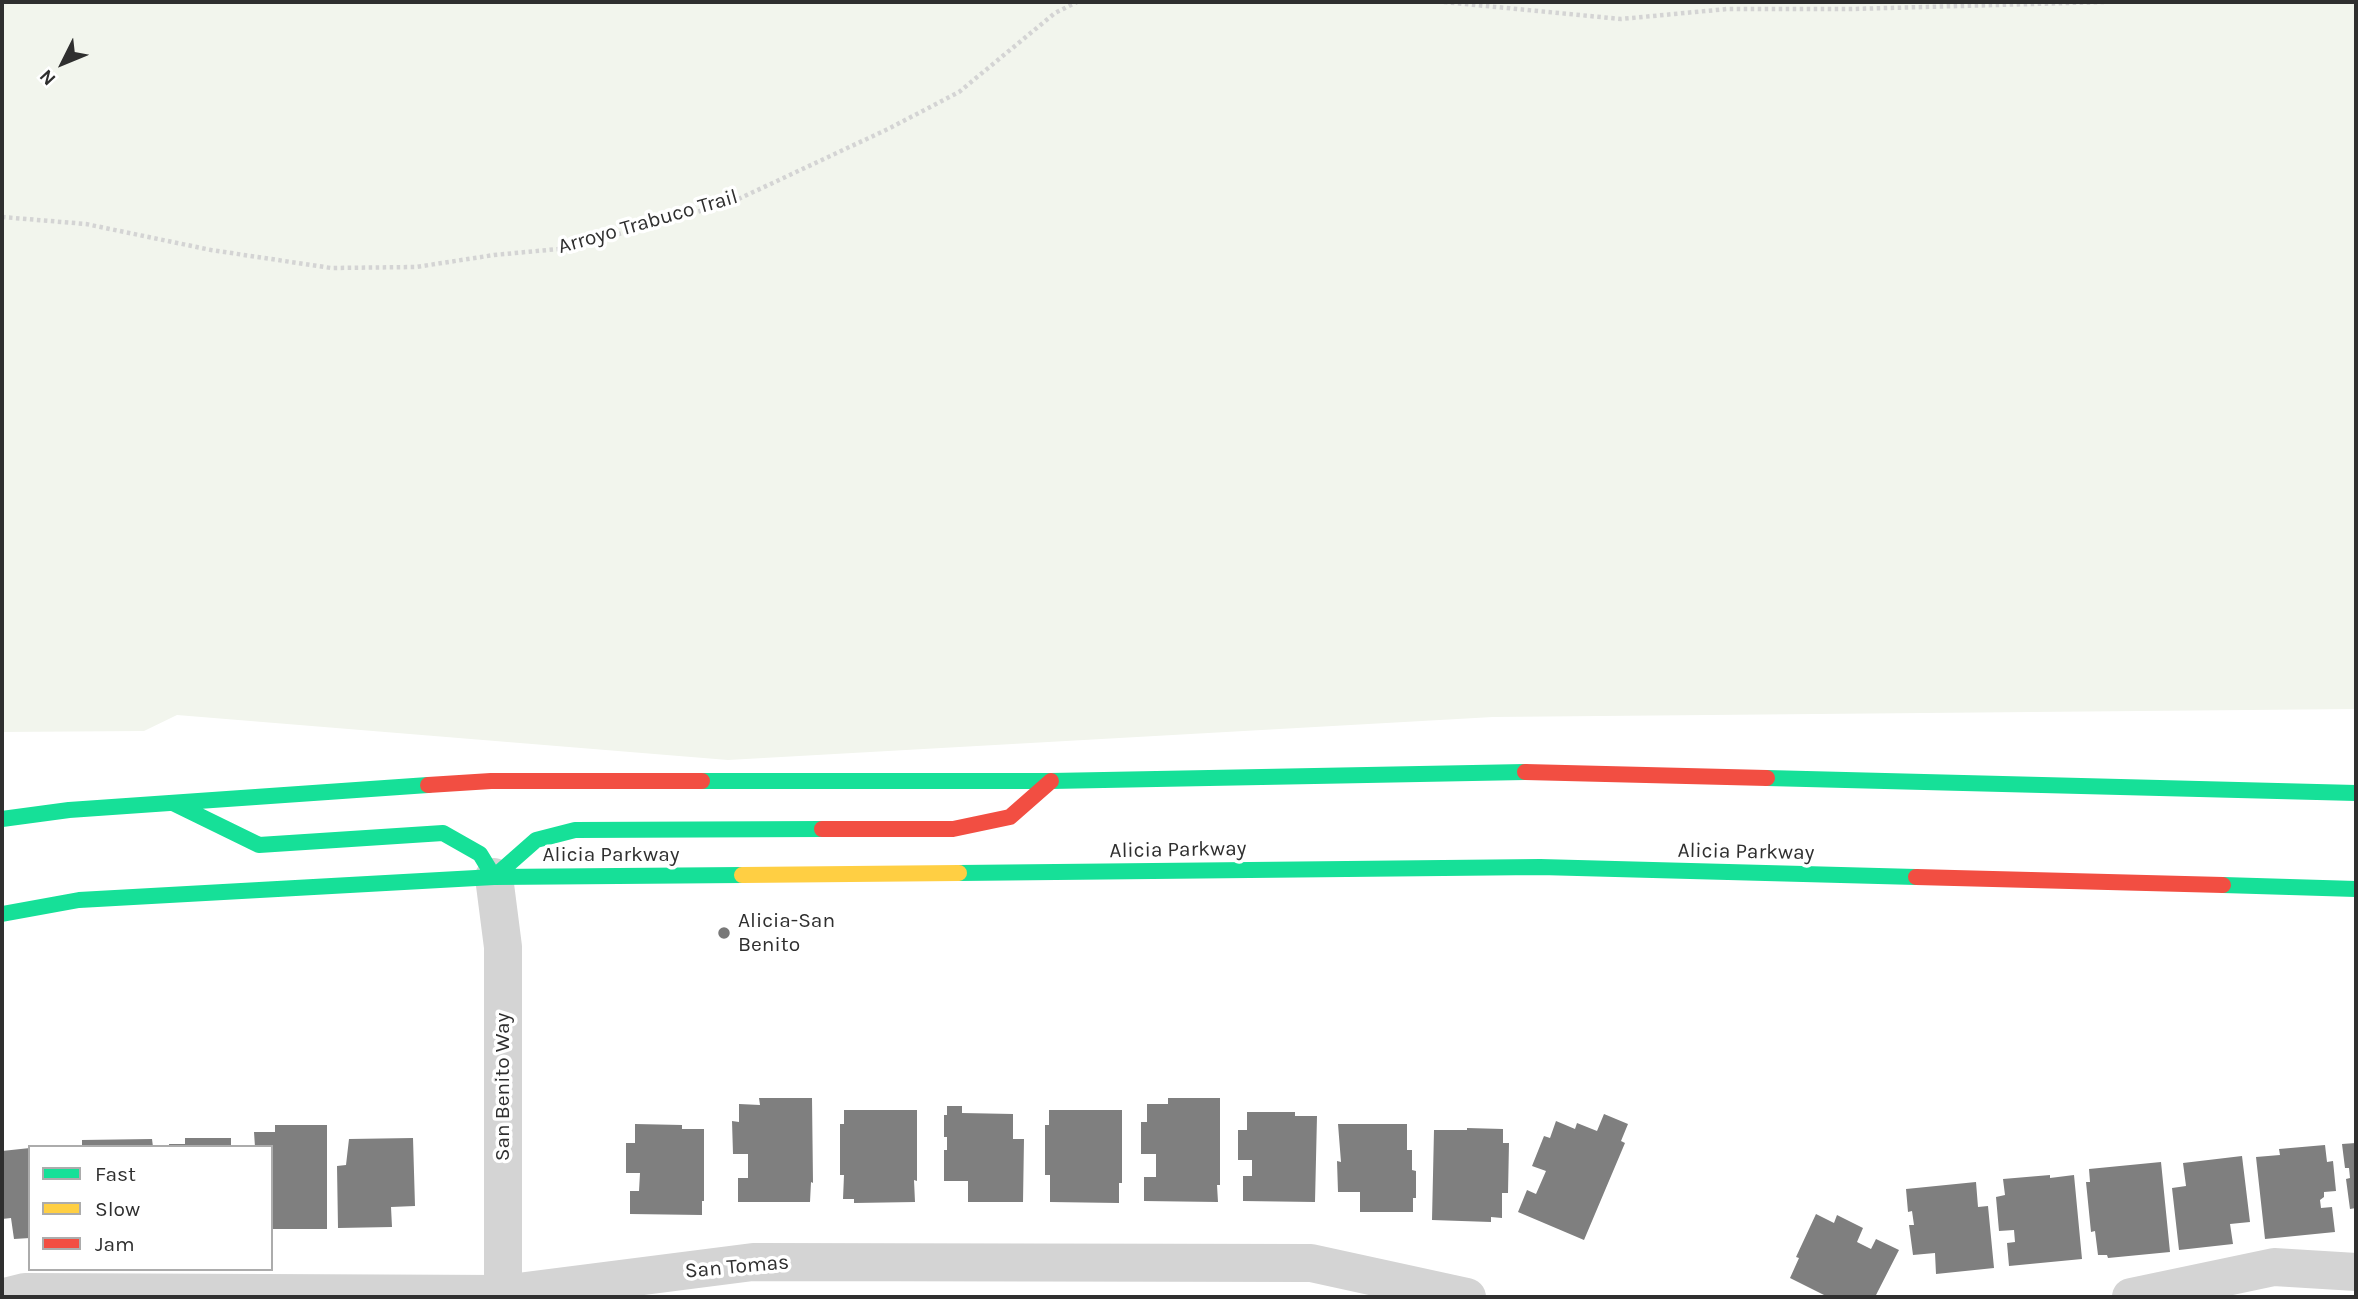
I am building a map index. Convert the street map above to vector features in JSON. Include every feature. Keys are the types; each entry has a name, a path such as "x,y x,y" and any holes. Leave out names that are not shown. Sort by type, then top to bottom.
{"main road":[{"path":"2,819 69,810 491,781 1051,781 1540,772 2356,793"},
{"path":"172,803 259,845 443,833 481,854 494,877 536,840 575,830 953,829 1010,817 1051,781"},
{"name":"Alicia Parkway","path":"2,914 79,900 494,877 1540,867 2356,888"}],"street":[{"name":"San Benito Way","path":"494,877 503,947 502,1296"},
{"name":"San Tomas","path":"5,1297 25,1292 502,1296 753,1262 1311,1263 1467,1297"},
{"path":"2131,1297 2274,1267 2356,1272"}],"path":[{"name":"Arroyo Trabuco Trail","path":"2,217 86,224 211,250 331,268 416,267 494,255 569,248 732,202 888,130 959,92 1055,13 1077,2"},
{"path":"1444,2 1621,19 1727,9 1852,9 2104,2"}],"shaded area":[{"path":"2,2 2356,2 2356,709 1493,717 728,760 177,715 144,731 2,732"}],"building":[{"path":"759,1098 812,1098 813,1183 811,1182 810,1202 738,1202 738,1178 748,1178 748,1154 733,1154 732,1121 739,1122 739,1104 760,1105"},
{"path":"1168,1098 1220,1098 1218,1202 1144,1201 1144,1177 1156,1177 1156,1154 1141,1154 1141,1122 1147,1122 1147,1104 1168,1104"},
{"path":"947,1106 962,1106 962,1113 1013,1114 1013,1139 1024,1139 1023,1202 968,1202 968,1181 944,1181 944,1150 947,1150 947,1137 944,1137 944,1115 947,1115"},
{"path":"844,1110 917,1110 915,1202 854,1203 854,1199 843,1199 840,1124 844,1124"},
{"path":"1049,1110 1122,1110 1122,1183 1119,1183 1119,1203 1050,1202 1050,1175 1045,1175 1045,1125 1049,1125"},
{"path":"1247,1112 1295,1112 1295,1116 1317,1116 1315,1202 1243,1201 1243,1176 1252,1176 1252,1160 1238,1160 1238,1130 1247,1130"},
{"path":"1604,1114 1628,1124 1621,1141 1625,1143 1584,1240 1518,1212 1527,1190 1536,1194 1546,1171 1532,1166 1544,1136 1550,1138 1556,1121 1575,1129 1577,1123 1597,1131"},
{"path":"635,1124 682,1125 682,1129 704,1129 702,1215 630,1214 630,1191 639,1191 640,1173 626,1173 626,1143 635,1143"},
{"path":"1338,1124 1407,1124 1407,1150 1412,1150 1412,1170 1416,1171 1413,1212 1360,1212 1360,1192 1338,1192 1337,1161 1341,1162"},
{"path":"275,1125 327,1125 327,1229 273,1229 273,1145 255,1145 254,1132 275,1132"},
{"path":"1503,1129 1503,1143 1509,1143 1508,1193 1502,1193 1502,1218 1491,1217 1491,1222 1432,1220 1434,1130"},
{"path":"185,1138 231,1138 231,1145 169,1145 185,1144"},
{"path":"413,1138 415,1206 391,1207 392,1227 338,1228 337,1166 346,1165 349,1139"},
{"path":"152,1139 153,1145 82,1145 82,1140"},
{"path":"2356,1143 2356,1208 2350,1209 2346,1179 2350,1178 2349,1168 2345,1168 2342,1144"},
{"path":"2325,1145 2327,1162 2333,1161 2336,1191 2324,1192 2324,1197 2320,1200 2321,1208 2332,1207 2335,1232 2265,1239 2256,1157 2280,1155 2279,1149"},
{"path":"28,1148 28,1238 14,1239 11,1218 2,1219 2,1151"},
{"path":"2242,1156 2250,1222 2230,1224 2233,1244 2179,1250 2172,1188 2186,1186 2183,1163"},
{"path":"2161,1162 2170,1252 2108,1258 2107,1255 2098,1255 2095,1231 2091,1232 2086,1182 2090,1182 2089,1169"},
{"path":"2050,1175 2050,1178 2074,1175 2082,1259 2009,1266 2007,1243 2015,1242 2014,1230 1999,1231 1996,1197 2005,1195 2003,1179"},
{"path":"1976,1182 1978,1207 1988,1206 1994,1268 1936,1274 1935,1253 1913,1255 1909,1225 1914,1225 1912,1211 1908,1212 1906,1189"},
{"path":"1816,1214 1834,1223 1837,1215 1863,1228 1857,1242 1871,1249 1876,1239 1899,1250 1875,1297 1828,1297 1790,1278 1799,1258 1796,1257"}],"traffic: fast":[{"path":"702,781 1051,781 1525,772"},
{"path":"1767,778 2356,793"},
{"path":"2,819 69,810 428,785"},
{"path":"173,803 259,845 443,833 480,854 494,877 536,840 575,830 822,829"},
{"path":"959,873 1540,867 1916,877"},
{"path":"2,914 79,900 494,877 742,875"},
{"path":"2223,885 2356,889"}],"traffic: slow":[{"path":"742,875 959,873"}],"traffic: jam":[{"path":"1525,772 1767,778"},
{"path":"428,785 491,781 702,781"},
{"path":"822,829 953,829 1010,817 1051,781"},
{"path":"1916,877 2223,885"}],"place":[{"name":"Alicia-San Benito","path":"724,933"}]}
